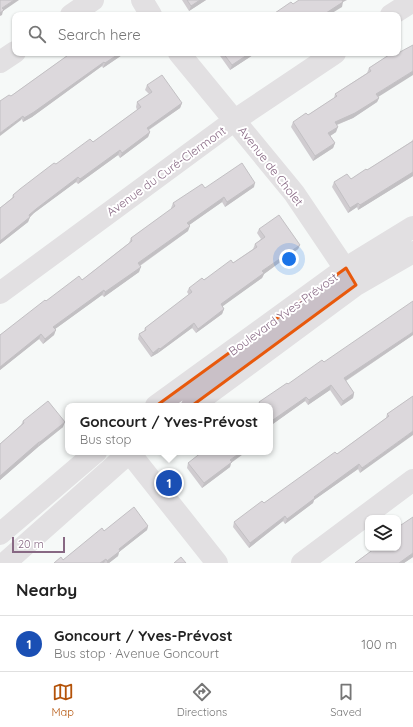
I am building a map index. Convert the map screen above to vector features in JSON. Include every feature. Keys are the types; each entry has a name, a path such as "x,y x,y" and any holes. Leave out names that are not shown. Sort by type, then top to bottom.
{"street":[{"path":"75,12 93,0"},
{"path":"142,0 149,12"},
{"path":"396,12 413,0"},
{"path":"0,62 12,54"},
{"name":"Avenue de Cholet","path":"182,56 294,193 351,276"},
{"name":"Avenue du Curé-Clermont","path":"0,293 235,120 331,56"},
{"name":"Boulevard Yves-Prévost","path":"196,403 413,227"},
{"name":"Boulevard Yves-Prévost","path":"160,403 351,276 413,252"},
{"path":"0,534 92,455"},
{"path":"5,563 126,455"},
{"path":"131,455 217,563"},
{"path":"302,563 413,480"}],"highlighted area":[{"path":"346,268 356,285 129,452 116,435"}],"building":[{"path":"0,0 14,0 2,8 4,10 0,13"},
{"path":"187,0 200,0 191,6"},
{"path":"299,0 342,0 343,2 328,12 276,12 291,2 293,4"},
{"path":"413,45 413,71 376,94 379,98 355,113 335,122 338,127 328,133 335,143 315,156 293,122 306,113 308,115 337,96 335,94 371,71 369,68 387,56 401,56 401,51"},
{"path":"67,56 116,56 105,63 104,62 34,112 24,118 23,116 0,133 0,101 9,95 11,96"},
{"path":"225,56 246,56 232,65"},
{"path":"162,75 182,103 147,128 150,132 122,153 120,150 80,179 78,177 36,209 29,215 30,217 0,241 0,208 14,197 13,195 20,189 54,163 56,164 90,139 93,142 141,107 137,102 152,92 147,85"},
{"path":"413,141 413,172 360,205 358,203 350,208 334,182 347,174 351,179"},
{"path":"242,163 255,183 227,202 224,197 187,223 190,226 138,263 141,267 105,292 104,290 53,327 56,330 45,339 41,334 0,367 0,335 79,276 82,280 132,241 131,238 175,206 173,203 202,184 205,188"},
{"path":"279,215 300,245 262,271 264,273 221,304 224,309 198,329 194,323 153,353 139,334 146,330 145,328 192,292 189,288 202,278 204,280 231,260 233,263 257,247 255,244 265,237 259,229"},
{"path":"413,301 413,332 344,378 354,393 343,401 331,385 309,400 306,397 273,420 273,403 259,402 322,360 324,362"},
{"path":"413,396 413,431 362,468 359,464 287,519 285,516 250,543 234,522 262,501 264,503 335,452 337,454 389,416 387,414"},
{"path":"48,401 65,422 39,442 0,476 0,444 24,423 23,421"},
{"path":"198,455 237,455 230,460 232,462 204,483 188,463"},
{"path":"134,507 148,526 119,549 120,551 107,561 106,559 100,563 54,563 61,557 63,560 102,528 104,531"},
{"path":"413,517 413,553 399,563 355,563 371,551 401,551 401,525"},
{"path":"181,557 186,563 174,563"}],"place":[{"name":"Goncourt / Yves-Prévost","path":"169,483"}]}
